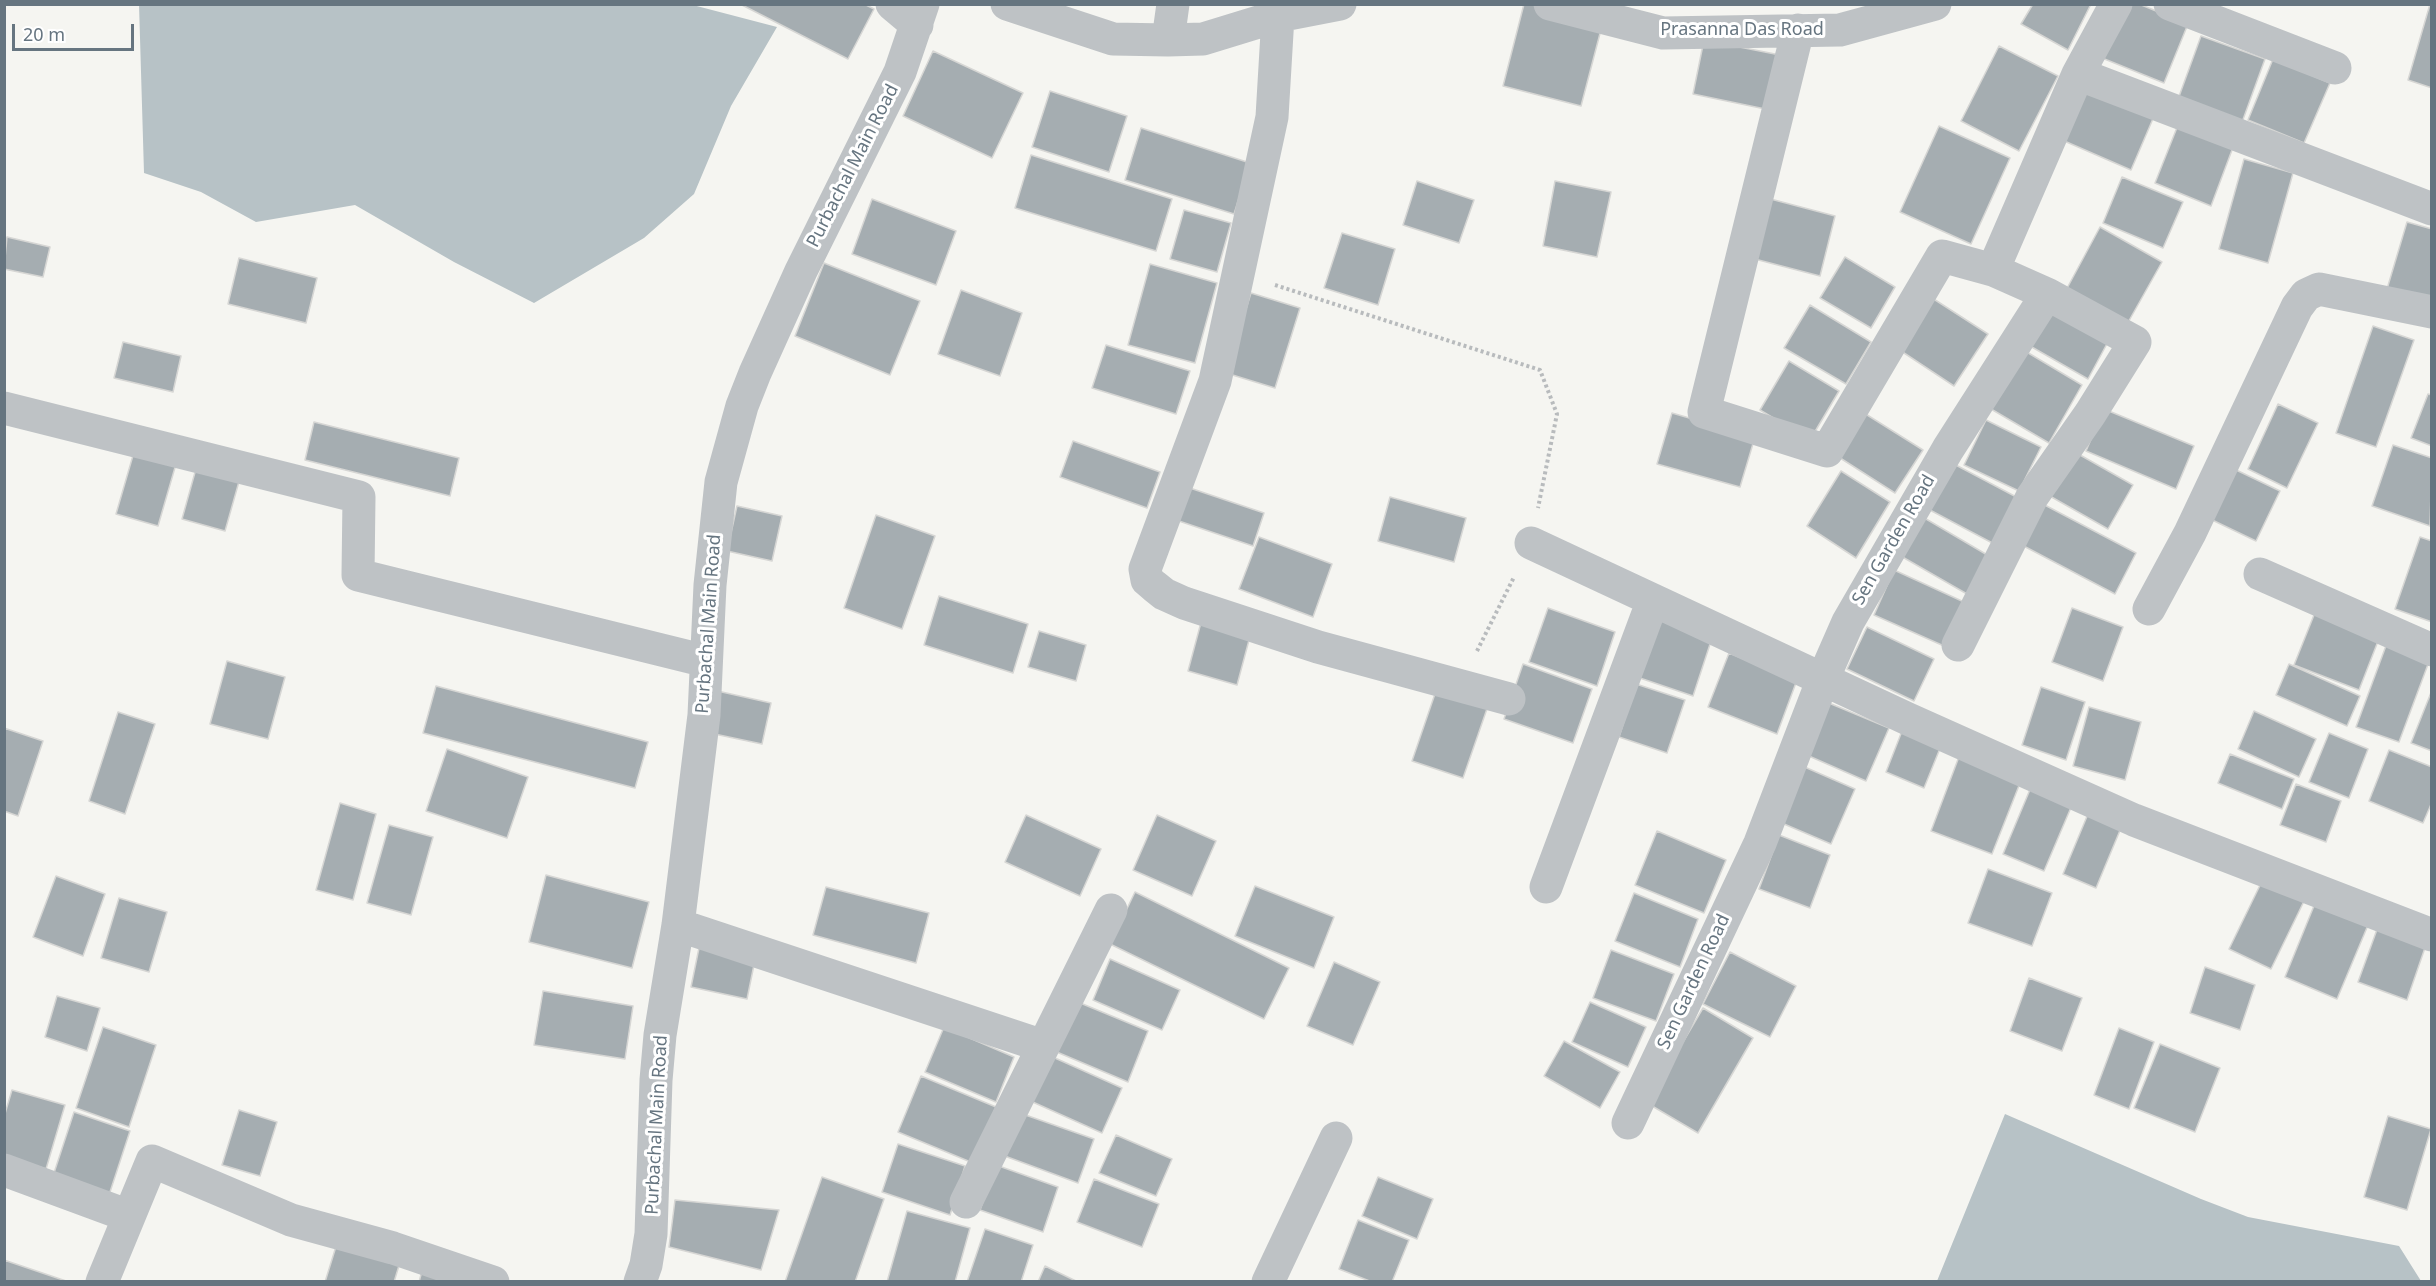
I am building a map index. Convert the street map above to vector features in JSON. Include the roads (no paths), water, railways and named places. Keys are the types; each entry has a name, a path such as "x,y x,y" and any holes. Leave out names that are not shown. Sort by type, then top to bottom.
{"street":[{"path":"892,4 920,15"},
{"path":"1007,4 1113,39 1168,40 1203,39 1278,16 1340,4"},
{"path":"1168,40 1173,4"},
{"name":"Prasanna Das Road","path":"1554,5 1663,33 1840,30 1935,4"},
{"path":"1993,270 2078,74 2116,4"},
{"path":"2170,4 2335,68"},
{"name":"Purbachal Main Road","path":"640,1281 646,1265 651,1234 656,1080 660,1035 678,925 699,760 721,482 742,406 801,271 900,72 920,15"},
{"path":"1278,16 1272,117 1215,381 1144,569 1147,580 1164,594 1184,603 1318,646 1509,699"},
{"path":"1798,30 1704,412 1827,451 1942,256 1993,270 2047,294 2136,342 2090,414 2032,497 1958,645"},
{"path":"2078,74 2432,209"},
{"path":"2150,609 2190,533 2297,307 2306,295 2319,289 2432,312"},
{"name":"Sen Garden Road","path":"1628,1123 1760,843 1823,679 1856,606 1936,468 2047,294"},
{"path":"4,408 359,497 358,575 706,661"},
{"path":"1531,543 1908,719 2134,820 2432,935"},
{"path":"2260,574 2432,650"},
{"path":"1546,887 1653,600"},
{"path":"966,1202 1111,910"},
{"path":"678,925 1043,1046"},
{"path":"1268,1281 1336,1138"},
{"path":"102,1281 152,1161 291,1220 393,1248 493,1281"},
{"path":"4,1170 129,1216"}]}
